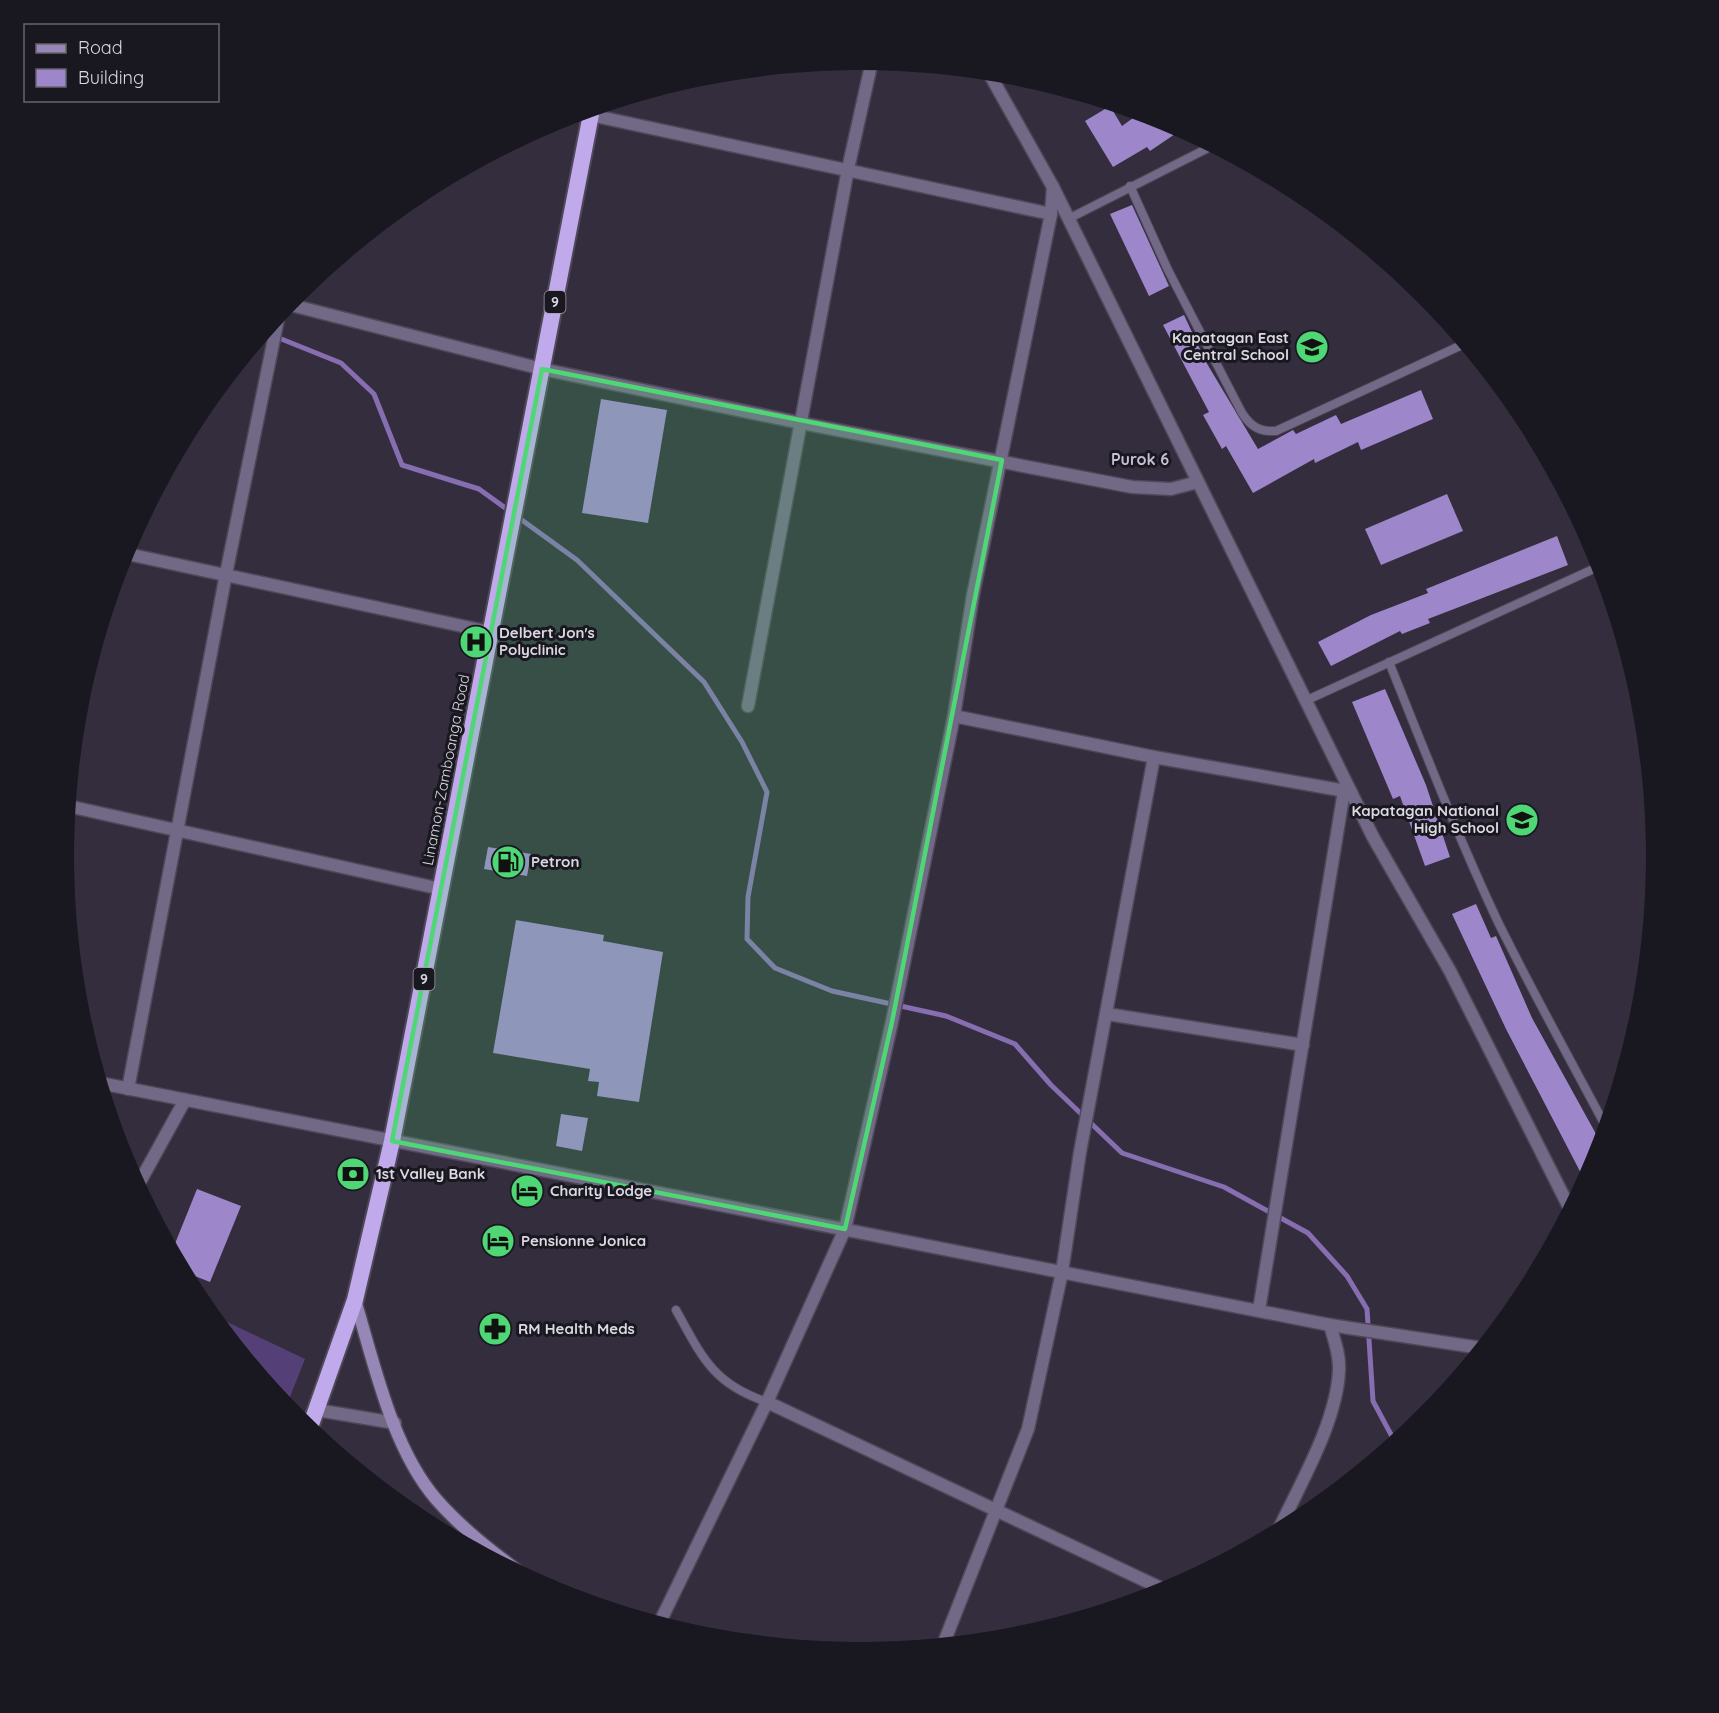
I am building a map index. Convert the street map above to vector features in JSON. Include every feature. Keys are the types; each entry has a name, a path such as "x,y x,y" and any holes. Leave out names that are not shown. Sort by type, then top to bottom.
{"highway":[{"name":"Linamon-Zamboanga Road","path":"313,1420 355,1300 392,1141 542,369 587,120"}],"main road":[{"path":"355,1300 394,1423 413,1466 435,1498 459,1523 495,1552"}],"street":[{"path":"748,706 848,169 870,70"},
{"path":"994,83 1053,187 1348,792 1450,971 1566,1200"},
{"path":"600,115 1051,214"},
{"path":"662,1617 767,1402 845,1229 892,1022 954,716 973,595 1051,214 1053,187"},
{"path":"298,307 542,369 801,423 1155,490 1198,482"},
{"path":"128,1089 226,574 276,330"},
{"path":"133,555 490,632"},
{"path":"954,716 1348,792"},
{"path":"946,1638 1028,1429 1062,1272 1080,1152 1154,756"},
{"path":"1259,1310 1348,792"},
{"path":"75,808 441,889"},
{"path":"1107,1014 1303,1045"},
{"path":"108,1085 1330,1325 1473,1347"},
{"path":"142,1177 185,1100"},
{"path":"1285,1517 1325,1427 1337,1389 1340,1369 1330,1325"},
{"path":"767,1402 998,1509 1155,1585"},
{"path":"317,1410 394,1423"}],"lane":[{"path":"1068,219 1203,150"},
{"path":"1130,186 1168,270 1220,372 1242,413 1255,428 1266,432 1276,431 1457,347"},
{"path":"1305,700 1591,570"},
{"path":"1389,662 1447,806 1497,919 1539,1005 1601,1118"},
{"path":"676,1310 699,1351 719,1376 745,1394 767,1402"}],"highlighted area":[{"path":"542,369 1002,460 892,1022 845,1229 392,1141"}],"shaded area":[{"path":"227,1322 305,1359 290,1397"}],"building":[{"path":"1104,110 1114,113 1122,126 1131,119 1172,136 1150,151 1147,147 1113,167 1085,121"},
{"path":"1132,205 1169,286 1149,296 1110,214"},
{"path":"1184,315 1206,362 1258,449 1293,430 1296,434 1336,415 1341,424 1421,390 1433,419 1361,450 1358,442 1315,463 1314,459 1253,493 1226,446 1222,449 1203,415 1209,412 1163,325"},
{"path":"601,399 667,410 648,523 582,513"},
{"path":"1447,494 1463,531 1381,565 1365,529"},
{"path":"1557,536 1568,565 1428,619 1430,623 1402,634 1400,631 1331,666 1318,642 1371,615 1428,593 1426,589"},
{"path":"1385,689 1426,785 1450,857 1425,866 1400,796 1393,799 1352,702"},
{"name":"Petron","path":"488,847 531,854 527,876 484,869"},
{"path":"1476,904 1491,938 1496,936 1532,1018 1595,1132 1580,1171 1506,1029 1452,914"},
{"path":"516,920 604,935 603,941 663,952 639,1102 597,1096 599,1082 588,1081 590,1069 493,1053"},
{"path":"561,1114 588,1118 582,1151 556,1146"},
{"path":"345,1163 364,1167 359,1189 340,1185"},
{"path":"197,1189 241,1206 210,1282 196,1276 175,1242"}],"waterway":[{"path":"272,335 341,363 374,394 402,465 479,489 577,560 704,682 742,742 767,792 748,897 747,939 775,968 832,991 946,1016 1015,1044 1051,1085 1122,1153 1224,1187 1308,1233 1347,1276 1367,1309 1373,1401 1391,1435"}],"place":[{"name":"Kapatagan East Central School","path":"1312,347"},
{"name":"Delbert Jon's Polyclinic","path":"476,642"},
{"name":"Kapatagan National High School","path":"1522,820"},
{"name":"Petron","path":"508,862"},
{"name":"1st Valley Bank","path":"353,1174"},
{"name":"Charity Lodge","path":"527,1191"},
{"name":"Pensionne Jonica","path":"498,1241"},
{"name":"RM Health Meds","path":"495,1329"}],"district":[{"name":"Purok 6","path":"1140,459"}]}
